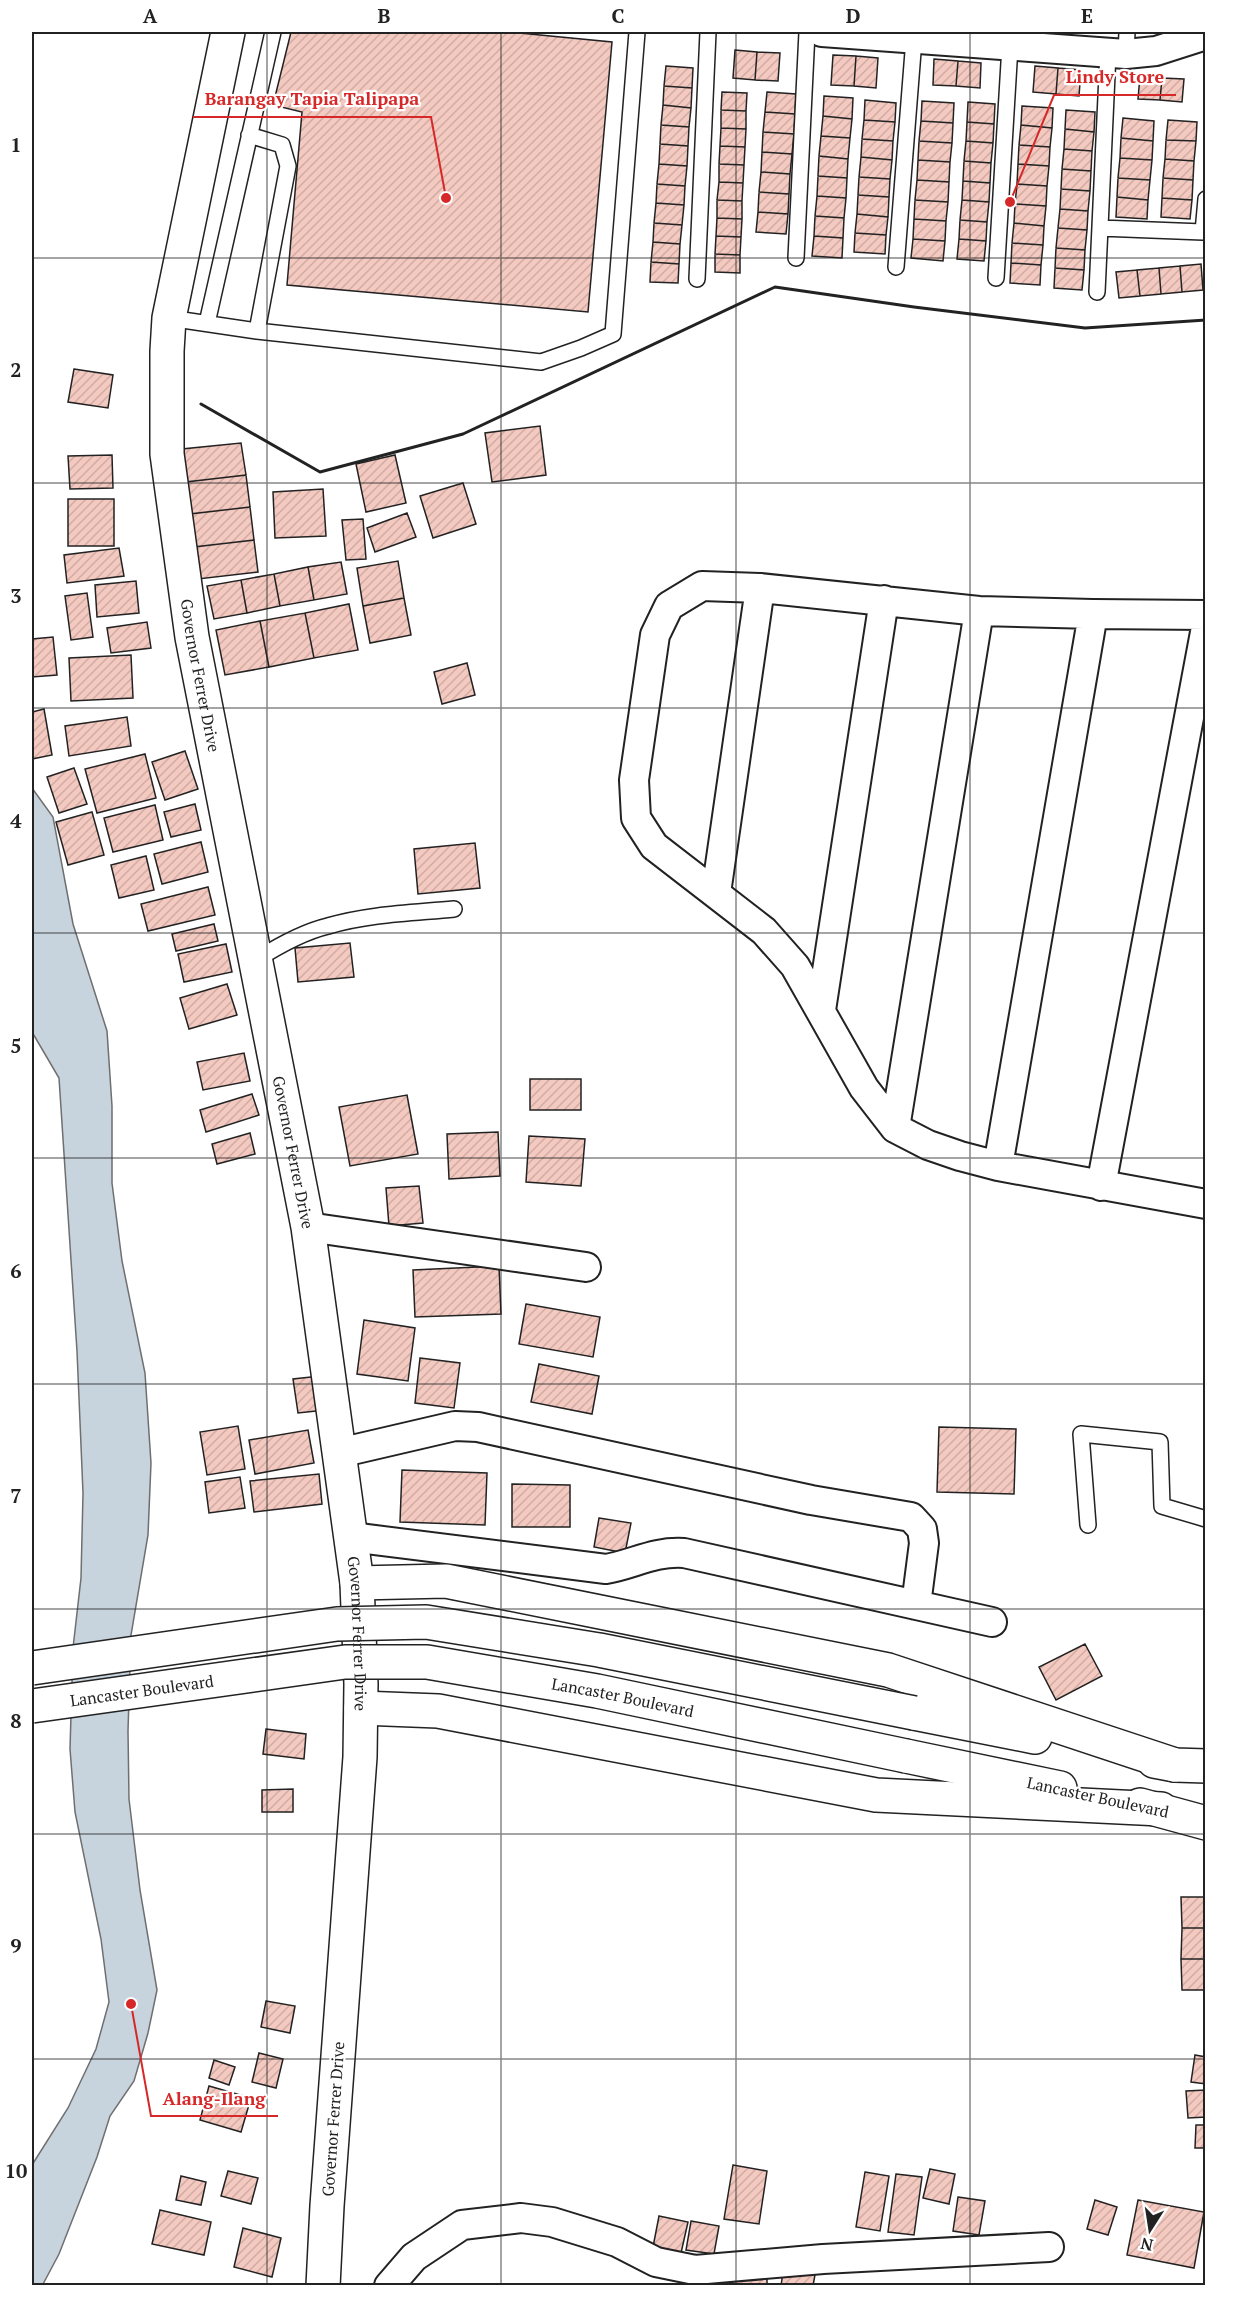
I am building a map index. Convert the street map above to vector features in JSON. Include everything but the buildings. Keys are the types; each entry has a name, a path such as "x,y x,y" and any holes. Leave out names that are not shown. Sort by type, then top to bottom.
{"main road":[{"name":"Governor Ferrer Drive","path":"228,32 169,318 168,465 192,637 308,1227 357,1583 361,1708 360,1757 323,2286"},
{"path":"357,1583 446,1581 888,1670 1190,1766"},
{"path":"32,1668 337,1624 426,1622 599,1650 1190,1766"},
{"name":"Lancaster Boulevard","path":"32,1707 345,1662 427,1662 597,1691 1161,1809 1206,1823"},
{"path":"361,1708 438,1711 876,1795 1161,1809"}],"street":[{"path":"822,32 1120,46 1156,51 1206,35"},
{"path":"1206,615 979,611 760,588 702,586 669,606 655,635 634,780 636,818 654,846 764,931 795,966 864,1088 895,1128 928,1145 998,1166 1206,1204"},
{"path":"716,893 760,588"},
{"path":"821,1010 884,600"},
{"path":"895,1128 979,611"},
{"path":"998,1166 1094,614"},
{"path":"1101,1186 1206,627"},
{"path":"308,1227 586,1267"},
{"path":"339,1453 454,1426 478,1427 811,1500 911,1517 922,1529 924,1543 916,1605"},
{"path":"351,1537 606,1569 651,1555 668,1552 684,1553 992,1622"},
{"path":"389,2286 414,2257 462,2225 521,2218 552,2222 617,2242 656,2262 695,2270 712,2277 823,2259 1049,2247"}],"lane":[{"path":"207,323 273,32"},
{"path":"169,318 257,331 541,362 614,334 637,32"},
{"path":"697,279 708,32"},
{"path":"796,258 807,32"},
{"path":"896,267 914,35"},
{"path":"996,279 1023,42"},
{"path":"1097,292 1100,228 1120,46"},
{"path":"249,135 282,145 288,166 257,331"},
{"path":"1100,228 1203,232 1206,199"},
{"path":"256,960 276,947 326,926 364,918 454,909"},
{"path":"1088,1525 1081,1434 1161,1442 1162,1506 1206,1519"}],"shaded area":[{"path":"32,788 53,817 73,924 107,1031 112,1106 112,1183 122,1261 145,1373 151,1463 148,1535 131,1635 128,1731 129,1799 140,1890 157,1990 148,2033 134,2081 110,2116 97,2157 59,2254 42,2286 32,2285 32,2165 68,2108 96,2049 109,2002 101,1939 75,1812 70,1749 73,1648 81,1578 83,1493 77,1351 59,1078 32,1032"}],"wall":[{"path":"201,404 320,472 463,434 775,287 1085,328 1206,320"}],"place":[{"name":"Barangay Tapia Talipapa","path":"446,198"},
{"name":"Lindy Store","path":"1010,202"},
{"name":"Alang-Ilang","path":"131,2004"}]}
